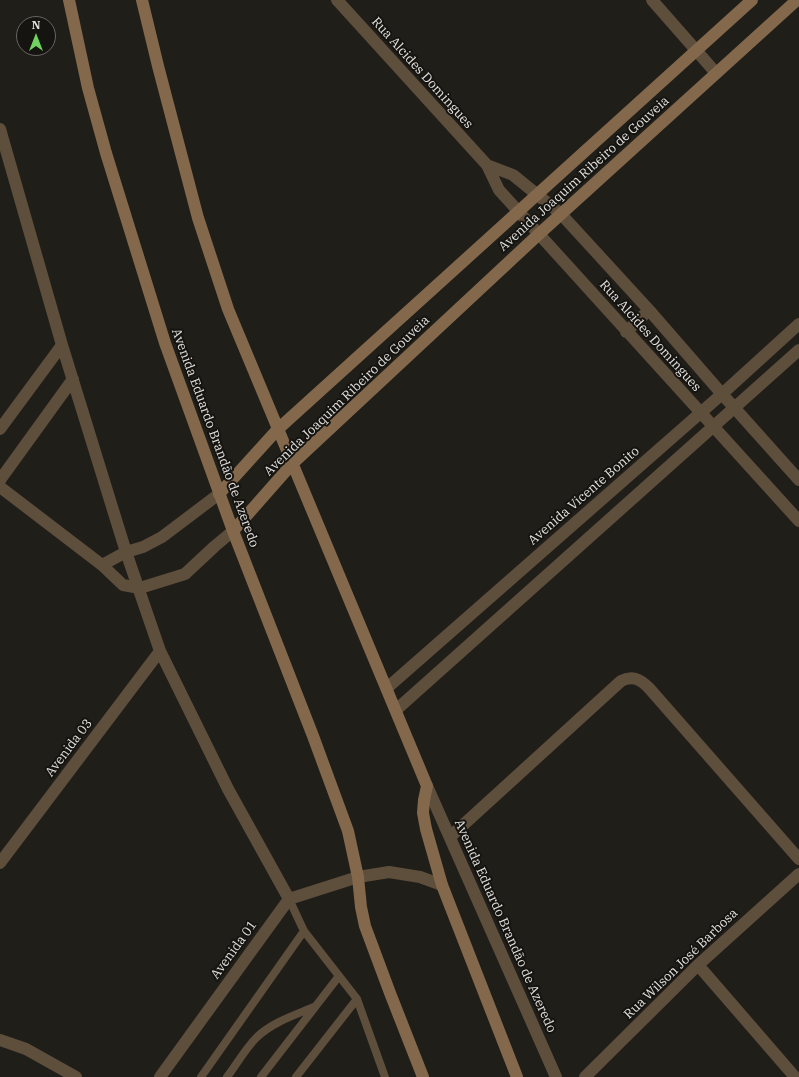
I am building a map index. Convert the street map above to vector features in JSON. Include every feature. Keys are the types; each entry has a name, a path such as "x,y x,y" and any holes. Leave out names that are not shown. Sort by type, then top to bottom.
{"main road":[{"name":"Avenida Eduardo Brandão de Azeredo","path":"69,0 88,88 126,222 165,343 219,494 313,736 348,831 358,877 361,907 365,926 423,1077"},
{"name":"Avenida Eduardo Brandão de Azeredo","path":"142,0 198,218 228,309 428,786"},
{"name":"Avenida Joaquim Ribeiro de Gouveia","path":"219,494 278,430 752,0"},
{"name":"Avenida Joaquim Ribeiro de Gouveia","path":"233,531 292,464 539,234 797,0"},
{"path":"428,786 424,800 423,813 442,885 516,1077"}],"street":[{"name":"Rua Alcides Domingues","path":"337,0 487,164 499,190 626,332 799,521"},
{"path":"652,0 716,73"},
{"path":"0,129 62,345 126,552 140,588 160,650 228,789 288,899 358,877 389,872 420,877 442,885"},
{"name":"Rua Alcides Domingues","path":"487,164 513,175 561,214 649,310 799,480"},
{"path":"626,332 649,310"},
{"name":"Avenida Vicente Bonito","path":"387,688 722,394 799,324"},
{"path":"0,429 62,345"},
{"path":"396,710 799,350"},
{"path":"0,480 73,379"},
{"path":"0,487 102,565 123,585 140,588"},
{"name":"Avenida Joaquim Ribeiro de Gouveia","path":"102,565 126,552 143,547 162,537 219,494"},
{"name":"Avenida Joaquim Ribeiro de Gouveia","path":"140,588 185,574 233,531"},
{"name":"Avenida 03","path":"0,863 160,650"},
{"path":"451,836 621,681 627,678 637,678 649,688 799,859"},
{"name":"Avenida Eduardo Brandão de Azeredo","path":"428,786 556,1077"},
{"name":"Rua Wilson José Barbosa","path":"585,1077 698,965 799,874"},
{"name":"Avenida 01","path":"160,1077 288,899"},
{"path":"698,965 795,1077"},
{"path":"0,1040 26,1049 76,1077"}],"lane":[{"path":"288,899 304,931 357,999 385,1077"},
{"path":"201,1077 304,931"},
{"path":"261,1077 339,976"},
{"path":"296,1077 357,999"},
{"path":"227,1077 248,1047 265,1030 316,1006"}]}
